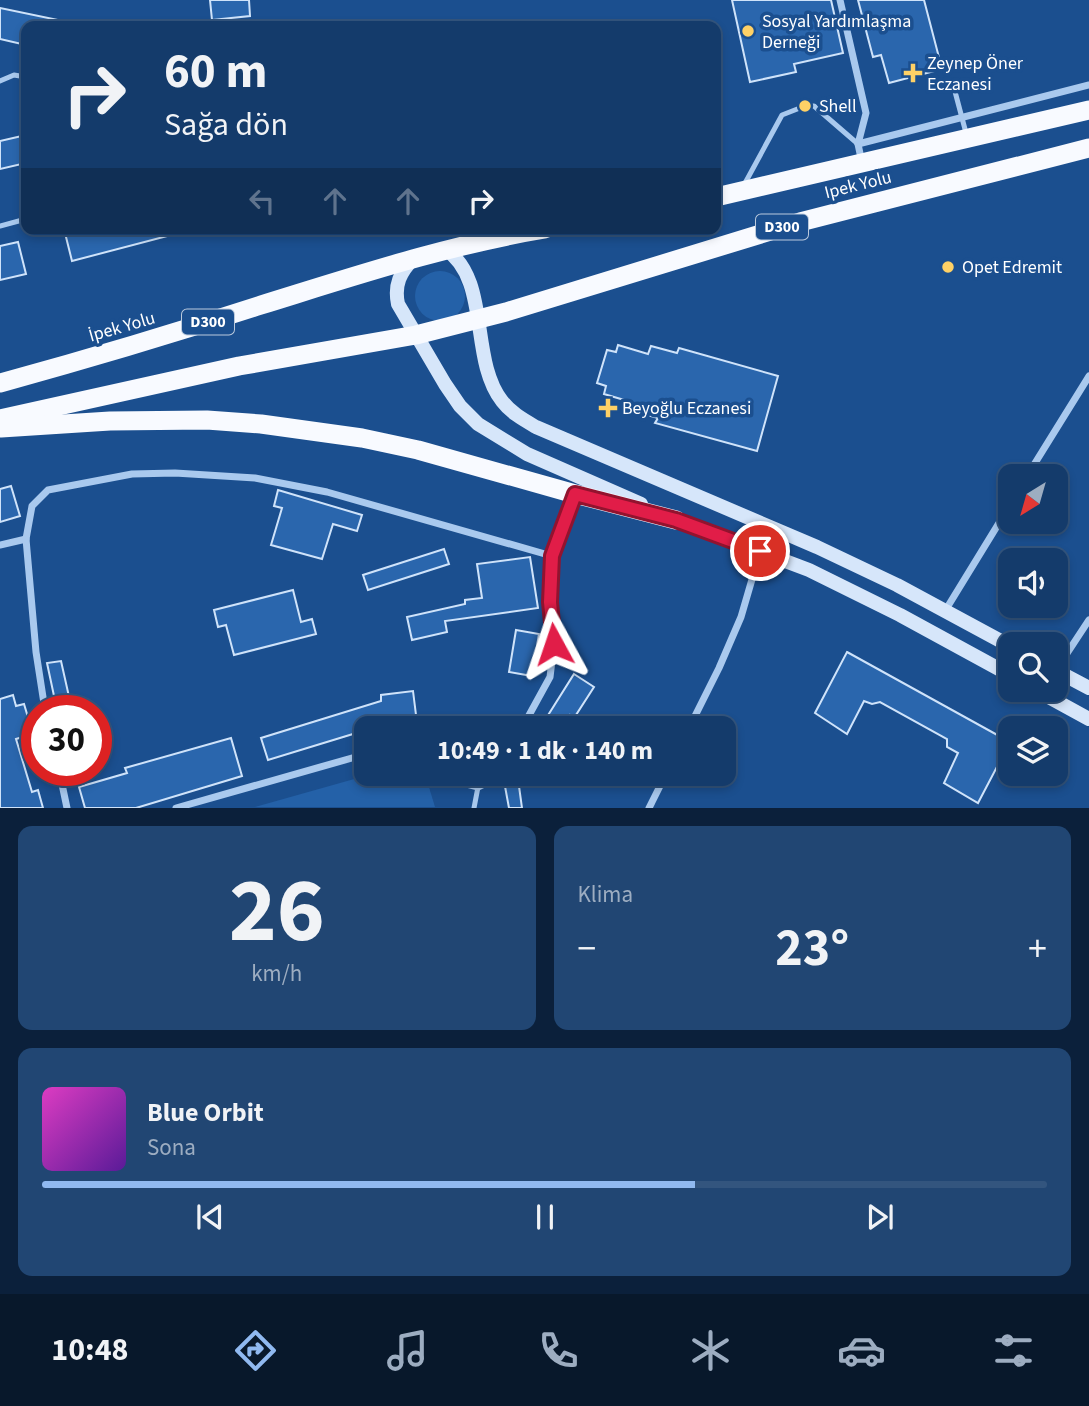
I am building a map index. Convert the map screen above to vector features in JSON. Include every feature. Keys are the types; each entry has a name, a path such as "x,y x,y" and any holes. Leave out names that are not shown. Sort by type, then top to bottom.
{"highway":[{"name":"Ipek Yolu","path":"721,196 860,154 968,140 1089,110"},
{"name":"Ipek Yolu","path":"478,319 800,222 1084,150"},
{"path":"415,257 515,235"},
{"name":"İpek Yolu","path":"0,383 131,346 415,257"},
{"path":"0,419 239,366 416,335 478,319"},
{"path":"0,428 110,421 193,420 261,424 407,447 676,520"}],"main road":[{"path":"445,249 461,262 466,272 478,319 483,356 491,381 501,400 524,420 817,547 998,640"},
{"path":"415,257 400,276 396,291 398,304 452,395 478,424 527,454 676,520 760,551 852,591 998,669"},
{"path":"1068,677 1089,688"},
{"path":"1058,702 1089,719"}],"street":[{"path":"840,0 866,113 860,154 961,119 1089,85"},
{"path":"1034,464 1089,376"},
{"path":"43,695 26,539 32,506 48,490 132,474 175,473 286,482 552,556"},
{"path":"529,716 550,677 553,662 550,582 552,556 575,494"},
{"path":"945,611 998,525"},
{"path":"0,545 26,539"},
{"path":"695,716 741,617 760,551"},
{"path":"1068,651 1089,620"},
{"path":"176,807 354,757"},
{"path":"62,786 67,807"},
{"path":"649,807 660,786"}],"lane":[{"path":"0,81 14,75 21,76"},
{"path":"953,84 968,140"},
{"path":"740,192 782,115 805,106 814,106 860,154"},
{"path":"0,226 21,220"},
{"path":"474,807 478,787"}],"shaded area":[{"path":"440,271 457,279 465,296 457,313 440,321 423,313 415,296 423,279"},
{"path":"354,779 354,786 429,786 435,807 255,807"}],"building":[{"path":"210,0 249,0 250,16 212,20"},
{"path":"732,0 831,0 843,53 794,64 796,72 750,82"},
{"path":"858,0 924,0 942,69 889,83 881,55 873,57"},
{"path":"0,8 58,20 21,21 21,44 0,39"},
{"path":"21,136 21,164 0,169 0,141"},
{"path":"66,235 171,235 72,261"},
{"path":"18,242 26,274 0,280 0,246"},
{"path":"618,345 648,354 651,346 677,353 679,348 778,376 757,451 655,423 658,418 629,410 631,402 604,394 606,386 597,383 607,350 616,352"},
{"path":"11,486 20,516 0,522 0,489"},
{"path":"278,490 362,515 357,531 333,524 322,559 271,545 282,508 274,506"},
{"path":"444,549 449,564 368,590 363,575"},
{"path":"530,557 538,608 445,621 447,632 412,640 407,617 465,604 465,600 482,598 477,564"},
{"path":"293,590 301,622 312,619 316,634 234,655 226,625 218,627 214,610"},
{"path":"516,630 539,634 532,676 509,672"},
{"path":"847,652 998,735 998,765 978,803 944,783 958,753 947,747 947,739 880,702 872,704 864,701 847,734 815,713"},
{"path":"61,661 69,695 54,695 47,663"},
{"path":"574,674 594,687 575,716 548,716"},
{"path":"413,691 416,715 354,716 354,734 268,760 261,738 381,701 381,695"},
{"path":"13,695 16,706 21,705 21,738 16,739 21,756 21,786 30,786 32,792 38,790 43,808 0,808 0,699"},
{"path":"231,738 242,776 136,808 85,808 79,787 112,786 112,777 127,773 125,768"},
{"path":"505,786 519,786 522,808 509,808"}],"place":[{"name":"Sosyal Yardımlaşma Derneği","path":"748,31"},
{"name":"Zeynep Öner Eczanesi","path":"913,73"},
{"name":"Shell","path":"805,106"},
{"name":"Opet Edremit","path":"948,267"},
{"name":"Beyoğlu Eczanesi","path":"608,408"}],"route":[{"path":"554,644 550,602 552,556 575,494 676,520 760,551"}]}
